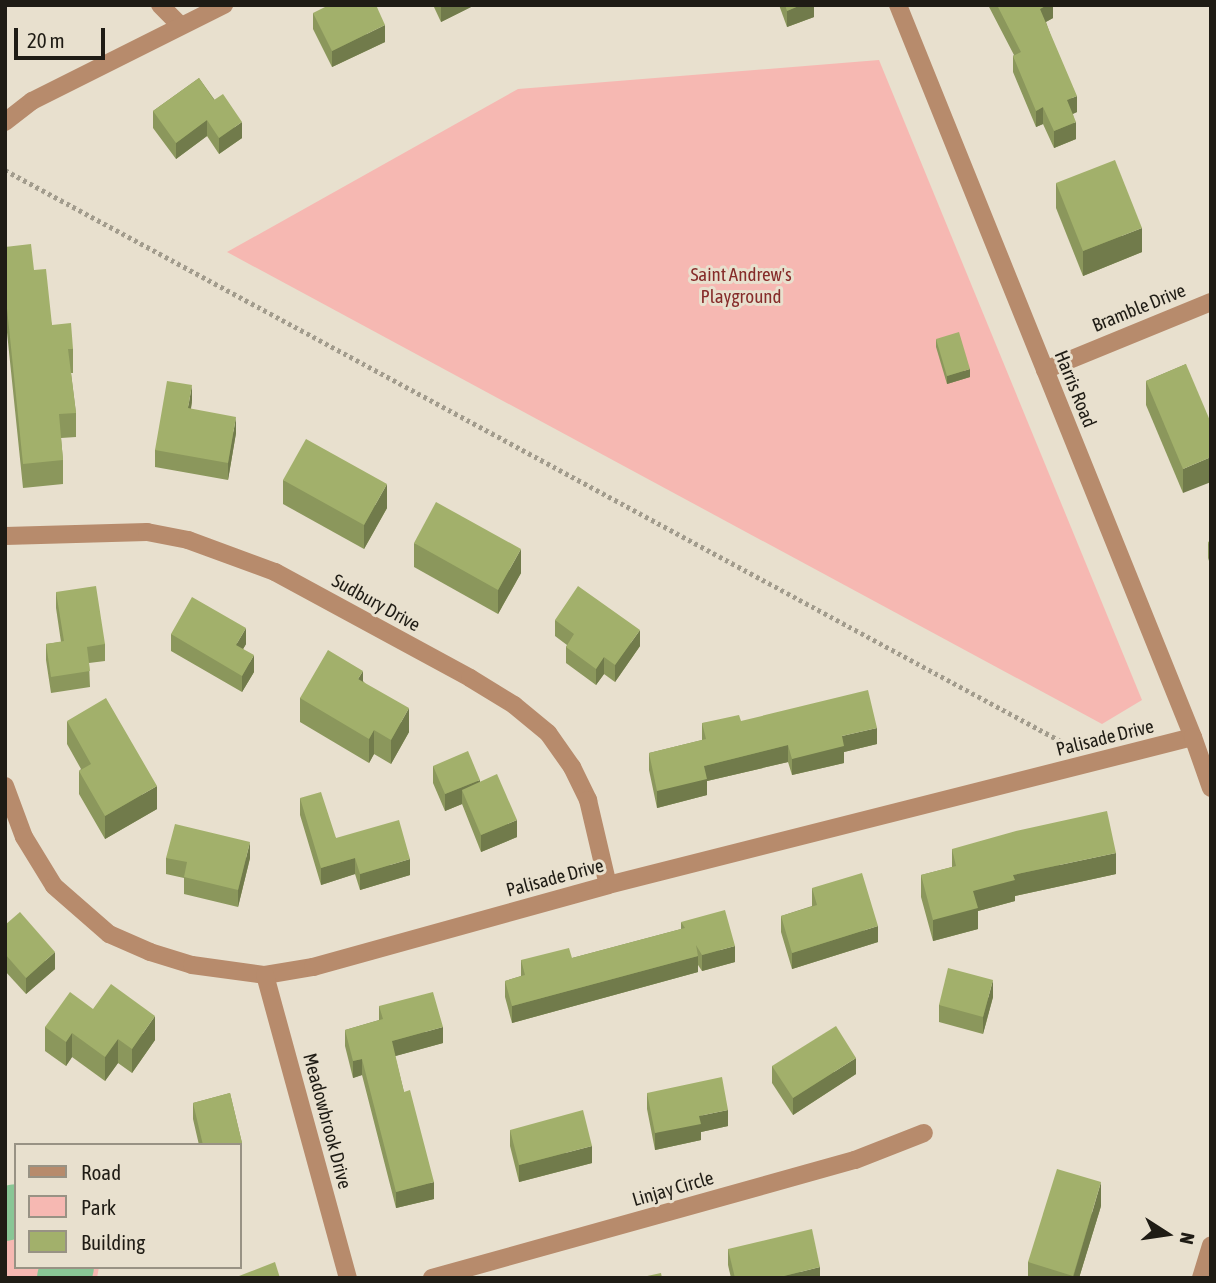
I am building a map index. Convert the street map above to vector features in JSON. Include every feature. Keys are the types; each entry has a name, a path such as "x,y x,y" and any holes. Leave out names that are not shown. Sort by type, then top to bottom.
{"street":[{"path":"160,5 180,25"},
{"path":"5,122 32,101 180,25 225,5"},
{"name":"Harris Road","path":"898,5 1193,737 1211,788"},
{"name":"Bramble Drive","path":"1045,370 1211,302"},
{"name":"Sudbury Drive","path":"5,537 148,532 188,540 275,572 470,678 514,705 548,733 572,766 588,800 608,885"},
{"name":"Palisade Drive","path":"5,786 24,837 54,887 109,934 150,952 192,965 265,975 313,967 608,885 1193,737"},
{"name":"Meadowbrook Drive","path":"265,975 348,1278"},
{"name":"Linjay Circle","path":"432,1278 855,1160 923,1133"},
{"path":"1202,1278 1211,1245"}],"path":[{"path":"5,170 1097,761"}],"green space":[{"name":"Saint Andrew's Playground","path":"879,60 1142,700 1102,724 227,252 518,89"},
{"path":"14,1192 14,1269 99,1269 97,1278 5,1278 5,1195"}],"building":[{"path":"329,5 376,5 385,25 332,51 313,13"},
{"path":"785,5 801,5 787,11"},
{"path":"997,5 1047,5 1040,9 1077,96 1067,100 1076,122 1054,131 1043,107 1036,111 1013,56 1021,52"},
{"path":"199,78 214,100 223,94 242,122 219,138 207,120 176,143 153,111"},
{"path":"1115,160 1142,228 1083,251 1056,183"},
{"path":"31,244 34,270 46,269 52,325 71,323 73,349 68,349 76,413 59,414 63,460 23,464 5,289 5,247"},
{"path":"959,332 970,369 947,376 936,339"},
{"path":"1186,364 1211,423 1211,457 1183,469 1146,381"},
{"path":"167,381 192,385 188,408 236,417 228,463 155,450"},
{"path":"306,439 387,484 364,525 283,480"},
{"path":"436,502 521,549 498,590 414,543"},
{"path":"96,586 105,644 87,647 90,671 51,677 46,644 64,641 56,592"},
{"path":"578,586 640,630 615,665 604,657 596,669 566,647 574,634 555,620"},
{"path":"192,597 246,628 236,645 254,655 242,676 171,634"},
{"path":"328,650 363,671 358,679 409,708 391,740 374,730 369,739 300,698"},
{"path":"868,690 877,728 842,736 844,746 792,759 788,745 704,766 707,779 657,791 649,753 706,739 702,723 739,715 741,721"},
{"path":"106,698 157,786 105,816 79,771 91,764 67,721"},
{"path":"468,751 480,780 445,794 433,766"},
{"path":"497,774 517,820 481,835 462,790"},
{"path":"321,792 336,838 399,820 410,859 360,874 355,858 321,868 300,798"},
{"path":"1107,811 1116,853 1013,875 1015,880 973,891 978,908 933,920 921,875 956,866 952,849 1016,831"},
{"path":"175,824 250,842 238,890 184,877 187,862 166,858"},
{"path":"862,873 878,926 792,953 781,916 817,905 812,888"},
{"path":"725,910 735,946 702,955 696,945 698,956 512,1006 505,981 525,975 521,960 569,948 572,958 685,928 681,922"},
{"path":"20,912 55,952 26,978 5,954 5,925"},
{"path":"948,968 993,980 983,1017 939,1005"},
{"path":"111,984 155,1016 132,1049 118,1039 105,1057 72,1033 66,1042 45,1027 70,992 93,1009"},
{"path":"433,992 443,1027 392,1041 404,1092 410,1090 434,1182 396,1192 362,1059 353,1061 345,1030 383,1019 379,1006"},
{"path":"836,1026 856,1058 793,1098 772,1066"},
{"path":"722,1077 728,1110 699,1116 701,1124 655,1133 647,1093"},
{"path":"230,1093 242,1143 203,1143 193,1103"},
{"path":"583,1110 592,1146 519,1165 510,1130"},
{"path":"1057,1169 1101,1182 1073,1276 1028,1262"},
{"path":"812,1229 820,1267 776,1278 735,1278 728,1249"},
{"path":"275,1262 280,1278 239,1276"},
{"path":"661,1273 662,1278 638,1278"}],"waterway":[{"path":"5,1214 14,1212"},
{"path":"64,1278 66,1269"}]}
